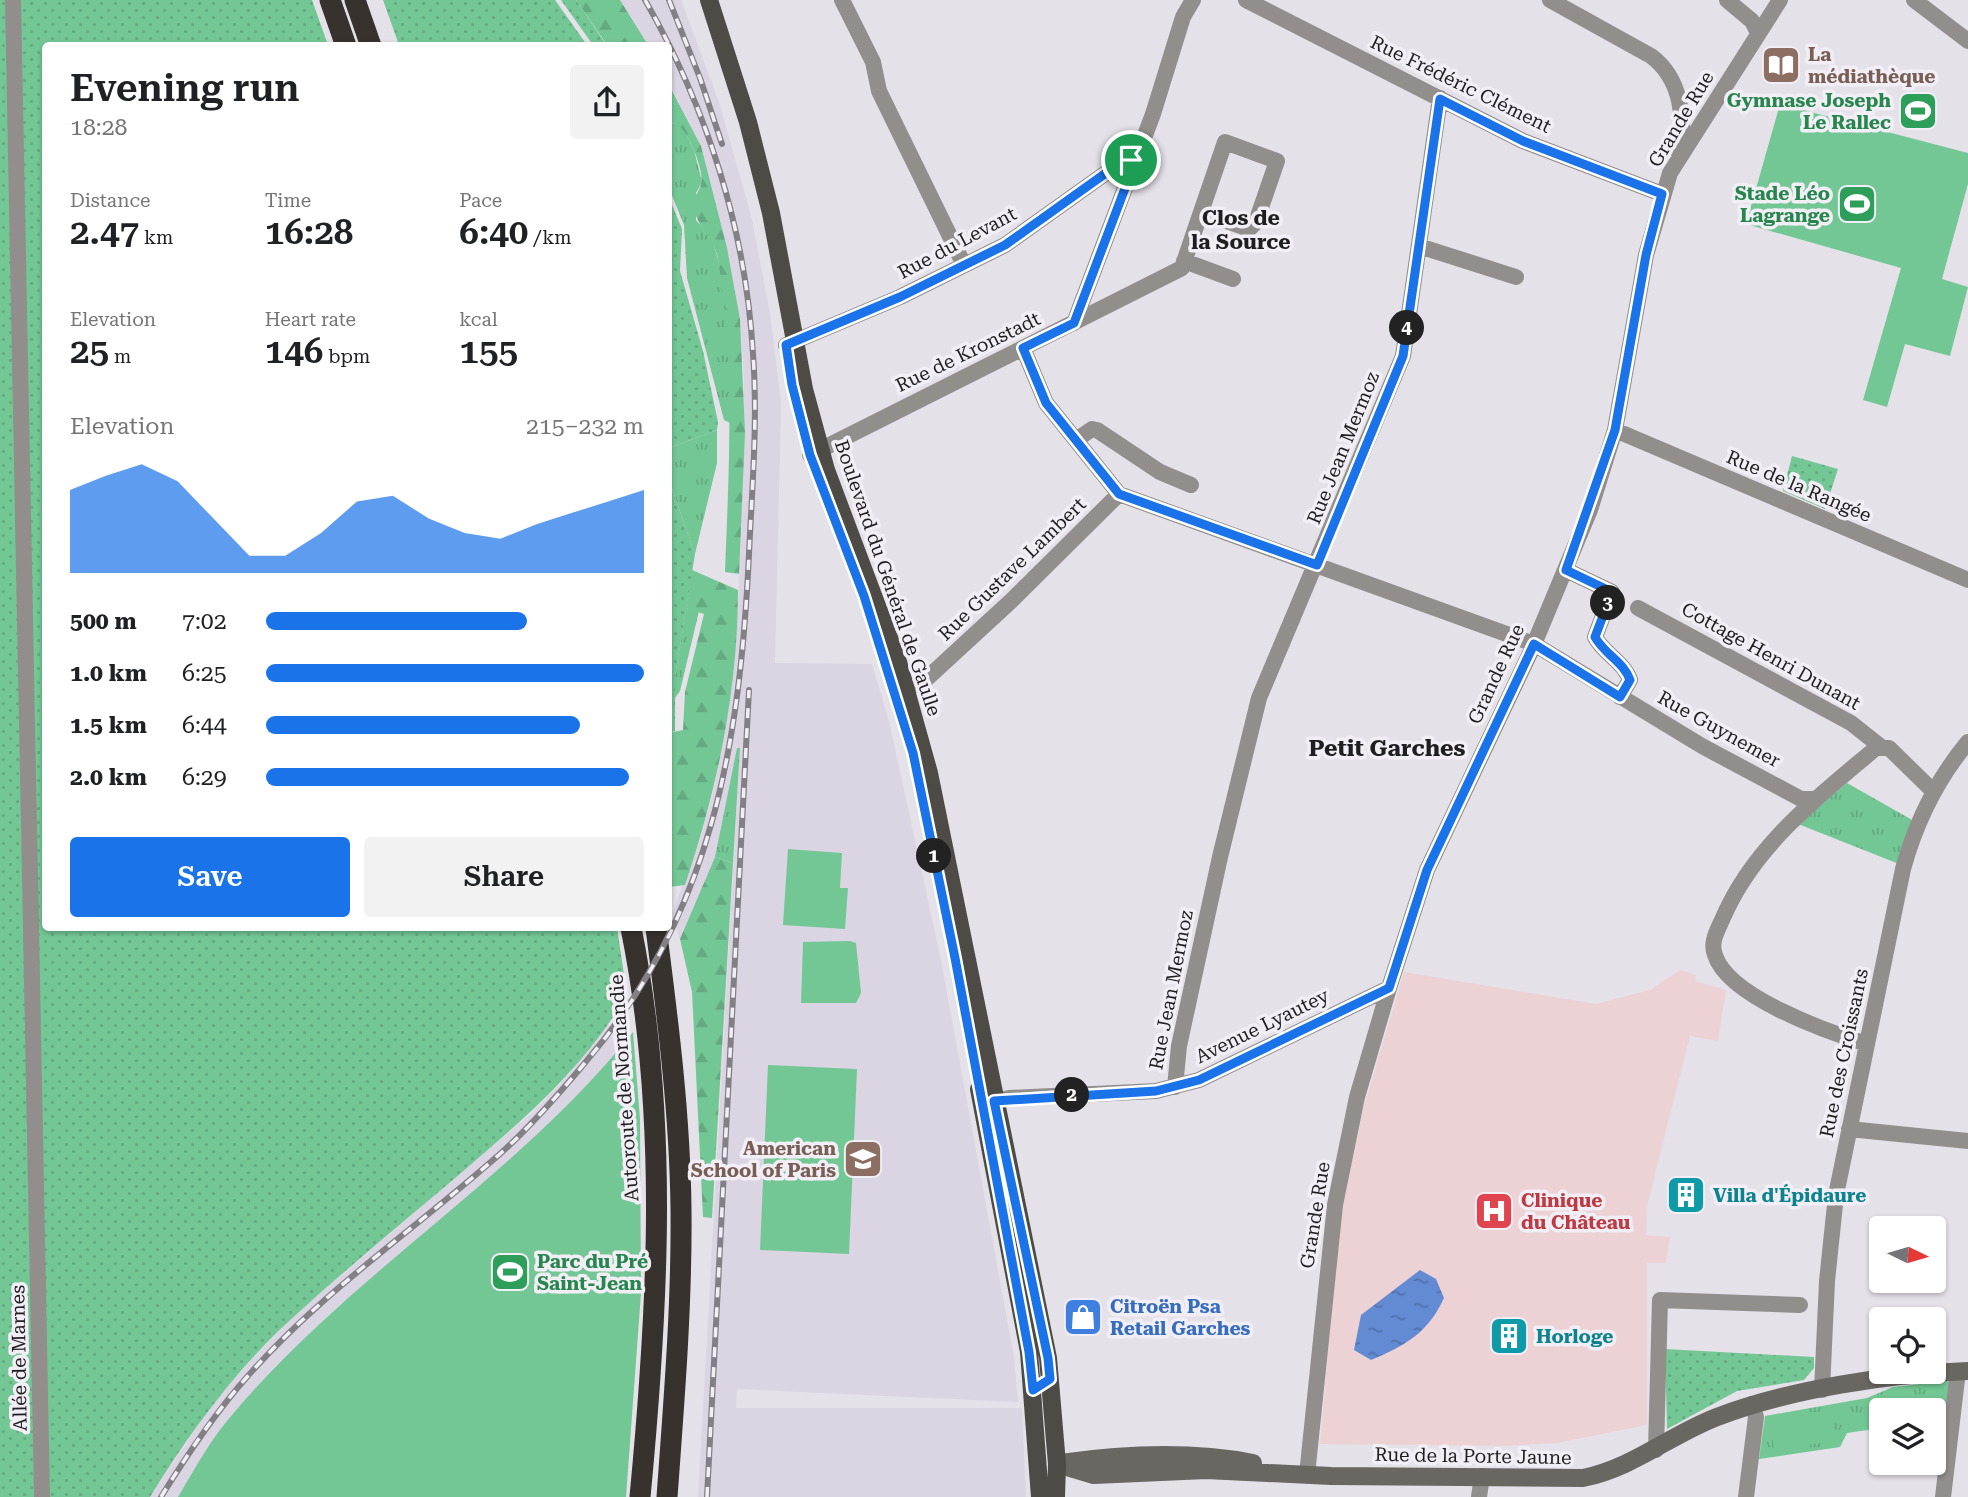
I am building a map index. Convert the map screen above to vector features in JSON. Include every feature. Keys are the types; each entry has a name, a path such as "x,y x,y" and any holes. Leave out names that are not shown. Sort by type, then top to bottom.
{"highway":[{"path":"330,0 345,42"},
{"path":"355,0 370,42"},
{"name":"Autoroute de Normandie","path":"632,931 641,975 655,1137 657,1276 640,1497"},
{"path":"656,931 670,1041 681,1208 677,1371 667,1497"}],"main road":[{"name":"Boulevard du Général de Gaulle","path":"699,0 737,112 759,198 815,452 929,773 988,1102 1033,1390 1048,1464"},
{"name":"Boulevard du Général de Gaulle","path":"709,0 748,122 771,213 791,343"},
{"name":"Boulevard du Général de Gaulle","path":"988,1102 1050,1379 1053,1416 1048,1464"},
{"name":"Rue de la Porte Jaune","path":"1048,1464 1093,1458 1196,1455 1266,1465 1300,1474 1583,1478 1612,1472 1656,1450 1680,1433 1752,1404 1889,1378 1963,1371"},
{"path":"1050,1379 1033,1390 1053,1416"},
{"path":"1040,1497 1048,1464"},
{"path":"1048,1464 1056,1497"}],"street":[{"name":"Allée de Marnes","path":"13,0 42,1497"},
{"path":"842,0 873,62 879,91 964,265"},
{"path":"1074,323 1135,162 1182,17 1193,0"},
{"name":"Rue Frédéric Clément","path":"1246,0 1523,141 1662,194"},
{"path":"1550,0 1651,56 1663,66 1679,96 1681,137 1676,159"},
{"path":"1727,0 1752,21 1758,33"},
{"name":"Grande Rue","path":"1300,1474 1335,1205 1357,1097 1427,870 1566,570 1615,430 1646,255 1662,194 1676,159 1780,0"},
{"path":"1914,0 1968,41"},
{"name":"Rue Jean Mermoz","path":"1175,1087 1180,1046 1220,857 1259,698 1403,356 1440,99"},
{"path":"1201,212 1249,229 1256,222 1277,161 1225,142 1201,212 1183,265 1233,279"},
{"name":"Rue du Levant","path":"791,343 900,297 1005,245 1120,163 1135,162"},
{"path":"1419,246 1516,277"},
{"name":"Rue de Kronstadt","path":"815,452 1074,323 1183,265"},
{"path":"1023,348 1046,403 1119,494"},
{"path":"1076,440 1092,429 1097,430 1160,472 1191,485"},
{"name":"Rue de la Rangée","path":"1615,430 1968,580"},
{"name":"Rue Guynemer","path":"1119,494 1534,644 1620,697 1801,799 1815,799"},
{"name":"Rue Gustave Lambert","path":"901,690 923,682 1011,601 1119,494"},
{"path":"1566,570 1612,592 1595,637 1601,649 1627,672 1630,680 1620,697"},
{"name":"Cottage Henri Dunant","path":"1638,608 1852,723 1880,746 1889,748 1933,791"},
{"name":"Rue des Croissants","path":"1822,1390 1827,1280 1836,1195 1906,857 1933,791 1968,742"},
{"path":"1867,1044 1757,999 1734,980 1714,954 1715,935 1739,884 1795,816 1880,746"},
{"name":"Avenue Lyautey","path":"988,1102 1156,1091 1175,1087 1199,1080 1389,988"},
{"path":"1849,1129 1968,1141"},
{"path":"1656,1450 1660,1300 1800,1305"},
{"path":"1943,1497 1963,1371"},
{"path":"1746,1497 1756,1417 1752,1404"},
{"path":"1479,1497 1482,1476"}],"shaded area":[{"name":"American School of Paris","path":"620,0 681,0 719,102 751,215 770,313 781,403 775,663 872,664 889,721 941,960 1014,1357 1018,1402 737,1389 736,1408 1022,1408 1026,1497 698,1497 740,748 737,748 715,857 680,939 672,914 700,840 715,785 731,691 738,607 744,378 740,319 701,146 672,89 672,42 646,42"},
{"name":"Clinique du Château","path":"1680,970 1696,975 1695,981 1726,990 1718,1041 1690,1036 1647,1206 1646,1235 1670,1237 1666,1263 1647,1263 1647,1425 1557,1443 1503,1446 1320,1444 1340,1217 1363,1110 1404,972 1596,1004 1650,990"},
{"path":"608,1024 616,1053 593,1082 476,1192 335,1309 275,1366 225,1423 178,1497 150,1497 214,1402 255,1356 297,1313 533,1112 570,1073"}],"green space":[{"path":"0,0 312,0 327,42 42,42 42,931 617,931 625,981 614,1000 617,1011 567,1075 509,1132 277,1332 218,1399 150,1497 0,1497"},
{"path":"383,0 555,0 585,42 398,42"},
{"path":"561,0 576,0 604,42 591,42"},
{"path":"576,0 620,0 646,42 605,42"},
{"path":"672,91 701,146 727,248 740,319 745,433 739,574 725,572 729,376 718,259 694,208 702,178 698,160 690,141 675,123 672,124"},
{"name":"Stade Léo Lagrange","path":"1780,104 1968,153 1968,184 1942,279 1968,287 1950,356 1905,344 1887,407 1863,400 1901,268 1746,224"},
{"path":"672,124 682,126 694,150 702,182 696,193 696,220 710,236 721,275 729,355 730,423 724,420 687,278 684,225 672,195"},
{"path":"672,205 682,229 680,271 703,351 718,422 717,430 672,447"},
{"path":"717,430 717,463 695,554 672,489 672,447"},
{"path":"1792,456 1838,469 1825,509 1783,491"},
{"path":"672,489 695,554 675,677 675,731 672,732"},
{"path":"692,570 738,590 730,703 716,777 685,885 672,887 672,732 683,730 685,692 704,614 686,608"},
{"path":"686,608 699,611 680,691 675,698 675,677"},
{"path":"737,748 740,748 733,863 715,857"},
{"path":"1847,783 1914,821 1899,864 1798,824"},
{"path":"788,849 842,853 840,888 848,888 845,929 783,925"},
{"path":"715,857 733,863 712,1218 703,1217 692,992 680,939"},
{"path":"803,942 856,943 861,993 856,1003 801,1003"},
{"name":"Parc du Pré Saint-Jean","path":"633,1032 640,1119 641,1293 626,1497 178,1497 220,1430 274,1368 324,1319 537,1135 587,1085"},
{"path":"768,1065 857,1069 849,1254 760,1250"},
{"path":"1665,1349 1814,1357 1814,1368 1804,1380 1737,1391 1667,1429"},
{"path":"1946,1381 1950,1383 1946,1412 1946,1398 1869,1398 1869,1430 1847,1433 1840,1447 1759,1459 1765,1416 1867,1398 1893,1387 1946,1384"},
{"path":"1830,1410 1835,1441 1774,1449 1770,1419"}],"water":[{"path":"1420,1270 1436,1279 1444,1298 1431,1320 1405,1343 1371,1360 1354,1350 1361,1315"}],"railway":[{"path":"645,0 667,42"},
{"path":"669,0 700,78 722,144"},
{"path":"672,52 705,127 732,216 749,308 755,404 745,624 727,760 711,824 690,887 672,928"},
{"path":"707,1497 749,690"},
{"path":"161,1497 223,1405 276,1346 338,1289 501,1153 544,1110 584,1064 627,1007 671,931"}],"place":[{"name":"La médiathèque","path":"1781,65"},
{"name":"Gymnase Joseph Le Rallec","path":"1918,111"},
{"name":"Stade Léo Lagrange","path":"1857,204"},
{"name":"American School of Paris","path":"863,1159"},
{"name":"Villa d'Épidaure","path":"1686,1195"},
{"name":"Clinique du Château","path":"1494,1211"},
{"name":"Parc du Pré Saint-Jean","path":"510,1272"},
{"name":"Citroën Psa Retail Garches","path":"1083,1317"},
{"name":"Horloge","path":"1509,1336"}],"district":[{"name":"Clos de la Source","path":"1241,230"},
{"name":"Petit Garches","path":"1387,748"}],"route":[{"path":"1440,99 1523,141 1662,194 1646,255 1615,430 1590,510 1566,570 1612,592 1595,637 1601,649 1627,672 1630,680 1620,697 1534,644 1427,870 1389,988 1199,1080 1175,1087 1156,1091 994,1101 1048,1358 1050,1379 1033,1390 1029,1352 955,958 913,753 864,596 810,455 792,385 786,345 900,297 1005,245 1047,218 1120,163 1131,160 1135,162 1074,323 1023,348 1046,403 1119,494 1317,565 1403,356 1440,99"}]}
